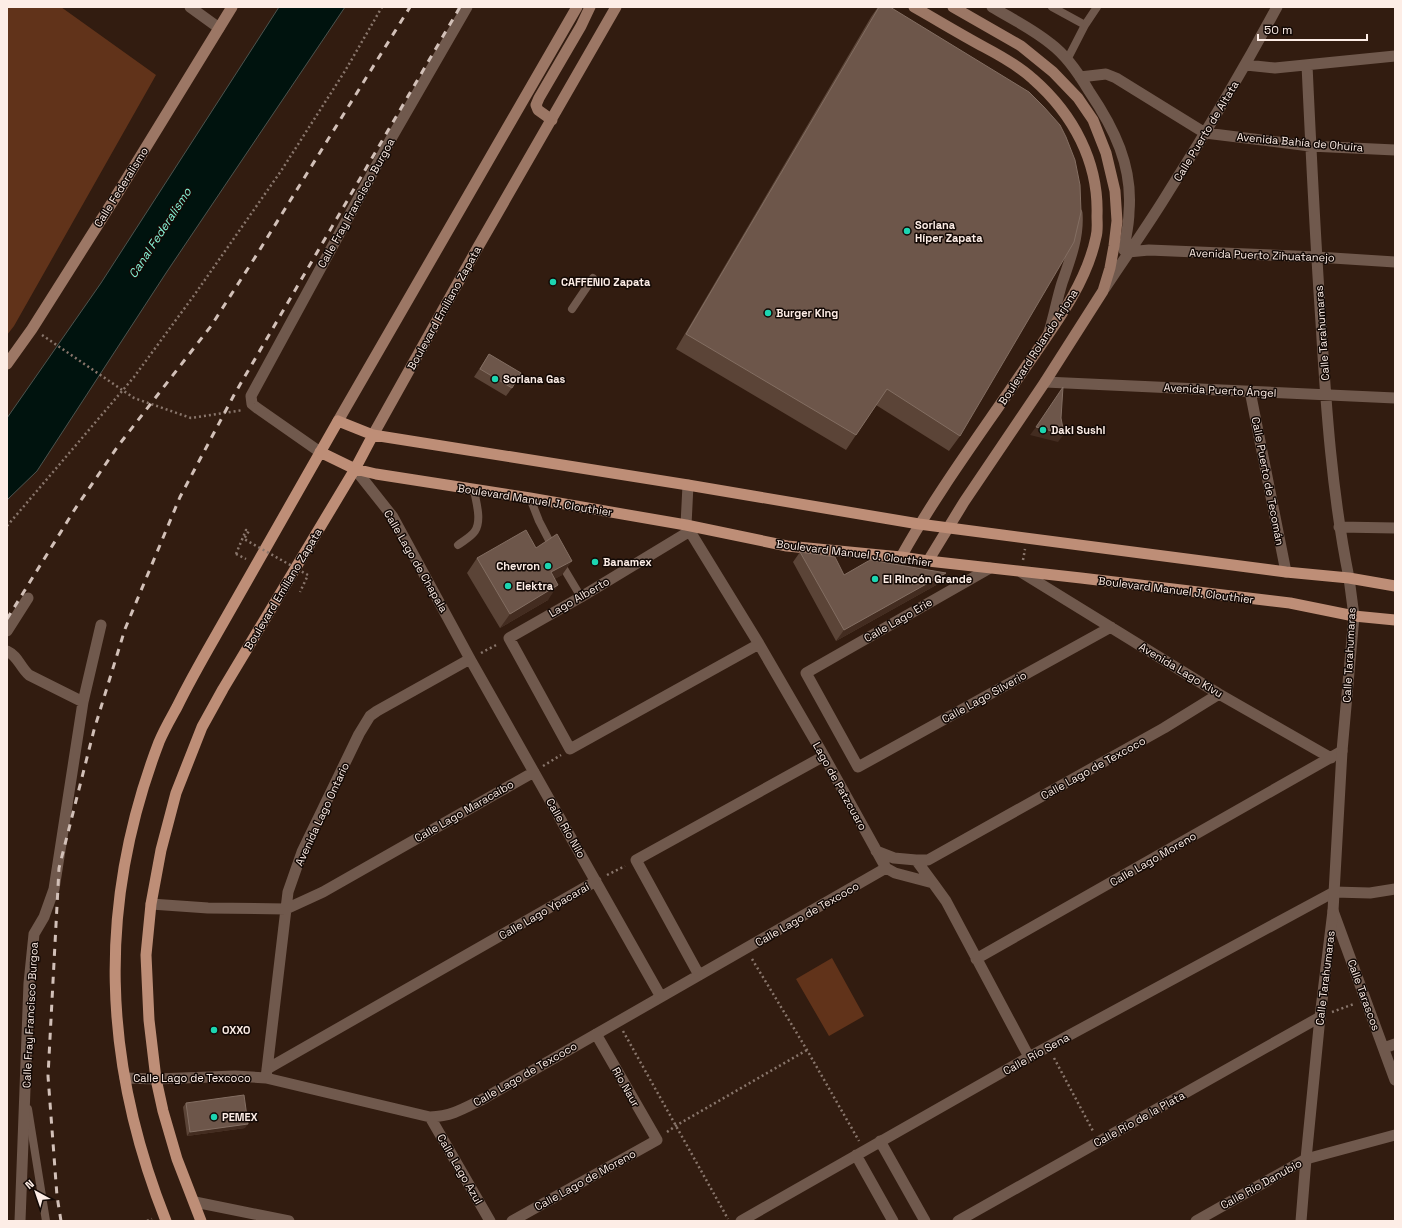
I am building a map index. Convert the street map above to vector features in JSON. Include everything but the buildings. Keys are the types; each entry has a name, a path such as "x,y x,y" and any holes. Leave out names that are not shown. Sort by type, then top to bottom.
{"main road":[{"name":"Calle Federalismo","path":"7,364 32,329 104,215 232,7"},
{"path":"166,1221 143,1158 130,1110 118,1032 115,991 115,948 118,904 124,866 140,796 160,739 190,681 320,452 577,7"},
{"path":"552,120 538,110 536,105 581,26 590,7"},
{"name":"Boulevard Emiliano Zapata","path":"201,1221 195,1202 177,1159 163,1111 156,1079 149,1020 146,955 150,904 161,850 176,793 202,727 223,689 355,469 478,247 616,7"},
{"name":"Boulevard Rolando Arjona","path":"901,557 938,494 1049,333 1077,288 1088,263 1097,236 1098,201 1094,174 1077,131 1049,93 1032,77 1010,62 914,7"},
{"path":"928,561 1000,447 1045,382 1103,291 1110,268 1117,221 1116,191 1106,153 1093,120 1078,98 1053,72 1021,46 953,7"},
{"path":"338,421 373,435 688,485 919,524 1286,572 1349,578 1395,586"},
{"name":"Boulevard Manuel J. Clouthier","path":"320,452 355,469 376,474 530,498 787,546 901,557 1081,578 1290,604 1354,616 1395,620"}],"street":[{"path":"190,7 219,28"},
{"name":"Calle Fray Francisco Burgoa","path":"254,405 251,396 392,137 467,7"},
{"path":"992,7 1052,44 1080,77 1111,127 1121,147 1124,157 1130,194 1130,212 1124,248 1124,250 1128,252"},
{"name":"Calle Puerto de Altata","path":"1103,291 1169,192 1246,65 1277,7"},
{"path":"1246,65 1275,68 1395,56"},
{"name":"Calle Tarahumaras","path":"1301,1221 1320,1017 1333,911 1342,751 1354,616 1349,578 1339,527 1326,395 1310,146 1307,65"},
{"path":"1080,77 1106,74 1116,78 1205,133"},
{"name":"Avenida Bahía de Ohuira","path":"1205,133 1310,146 1395,150"},
{"path":"1049,333 1075,241 1077,228 1076,200"},
{"name":"Avenida Puerto Zihuatanejo","path":"1128,252 1148,250 1317,257 1395,262"},
{"name":"Avenida Puerto Ángel","path":"1045,382 1395,398"},
{"name":"Calle Puerto de Tecomán","path":"1250,391 1286,572"},
{"path":"254,405 320,452"},
{"name":"Calle Lago de Chapala","path":"355,469 393,517 470,658"},
{"path":"688,485 688,528"},
{"path":"1339,527 1395,528"},
{"name":"Lago Alberto","path":"509,638 581,597 688,528"},
{"name":"Lago de Patzcuaro","path":"688,528 759,644 824,756 886,868"},
{"name":"Calle Lago Erie","path":"858,767 806,673 990,568"},
{"name":"Avenida Lago Kivu","path":"1021,572 1219,694 1331,758"},
{"path":"7,631 28,598"},
{"name":"Calle Fray Francisco Burgoa","path":"20,1221 26,1097 29,983 34,934 44,917 54,889 83,702 100,625"},
{"name":"Calle Lago Silverio","path":"858,767 1110,627"},
{"path":"509,638 570,750 759,644"},
{"path":"7,652 11,653 16,658 22,670 29,675 83,702"},
{"name":"Calle Río Nilo","path":"470,658 661,996"},
{"name":"Avenida Lago Ontario","path":"267,1074 288,892 302,852 359,734 370,716 390,703 470,658"},
{"name":"Calle Lago de Texcoco","path":"876,851 894,858 928,860 935,857 1164,728 1219,694"},
{"path":"1331,758 1342,751"},
{"path":"699,975 636,860 824,756"},
{"name":"Calle Lago Moreno","path":"976,959 1331,758"},
{"name":"Calle Lago Maracaibo","path":"150,904 208,908 286,909 323,892 534,772"},
{"path":"916,860 946,901 1029,1057"},
{"path":"886,868 895,873 933,884"},
{"name":"Calle Lago de Texcoco","path":"125,1078 156,1079 267,1074 430,1117 445,1116 461,1110 618,1022 886,868"},
{"name":"Calle Lago Ypacaraí","path":"267,1074 596,881"},
{"path":"1334,892 1370,893 1395,889"},
{"name":"Calle Río Sena","path":"741,1221 1029,1057 1334,892"},
{"name":"Calle Tarascos","path":"1333,911 1395,1080"},
{"name":"Calle Río de la Plata","path":"958,1221 1320,1017"},
{"name":"Río Naur","path":"596,1034 657,1140"},
{"path":"1384,1048 1395,1044"},
{"name":"Calle Lago Azul","path":"430,1117 490,1221"},
{"name":"Calle Río Danubio","path":"1196,1221 1306,1159 1395,1135"},
{"name":"Calle Lago de Moreno","path":"512,1221 657,1140"},
{"path":"880,1141 925,1221"},
{"path":"860,1153 893,1221"},
{"path":"195,1202 289,1221"}],"lane":[{"path":"1052,7 1085,25"},
{"path":"1067,60 1085,25 1097,7"},
{"path":"572,309 593,278"},
{"path":"458,545 475,532 477,526 479,518 474,490"},
{"path":"530,498 548,539 581,597"},
{"path":"26,1097 46,1221"}],"path":[{"path":"7,526 134,376 195,294 281,171 345,71 382,7"},
{"path":"49,339 134,398 191,418 254,405"},
{"path":"236,554 246,530 249,531 244,539 308,575 300,592"},
{"path":"1021,572 1027,538"},
{"path":"470,658 509,638"},
{"path":"534,772 570,750"},
{"name":"Calle Lago Ypacaraí","path":"596,881 636,860"},
{"path":"745,949 807,1050 860,1153"},
{"path":"1320,1017 1366,999"},
{"path":"618,1022 730,1221"},
{"path":"1048,1047 1100,1142"},
{"path":"657,1140 677,1125 807,1050"}],"shaded area":[{"path":"7,7 61,7 156,75 14,326 7,335"},
{"path":"832,958 864,1016 829,1036 796,979"}],"water":[{"name":"Canal Federalismo","path":"279,7 345,7 166,273 37,471 7,500 7,418 101,283"}],"railway":[{"path":"7,619 75,509 118,446 211,326 410,7"},
{"path":"61,1221 57,1196 48,1076 59,868 94,730 125,629 180,497 234,395 460,7"}],"place":[{"name":"Soriana Híper Zapata","path":"907,231"},
{"name":"CAFFENIO Zapata","path":"553,282"},
{"name":"Burger King","path":"768,313"},
{"name":"Soriana Gas","path":"495,379"},
{"name":"Daki Sushi","path":"1043,430"},
{"name":"Banamex","path":"595,562"},
{"name":"Chevron","path":"548,566"},
{"name":"El Rincón Grande","path":"875,579"},
{"name":"Elektra","path":"508,586"},
{"name":"OXXO","path":"214,1030"},
{"name":"PEMEX","path":"214,1117"}]}
